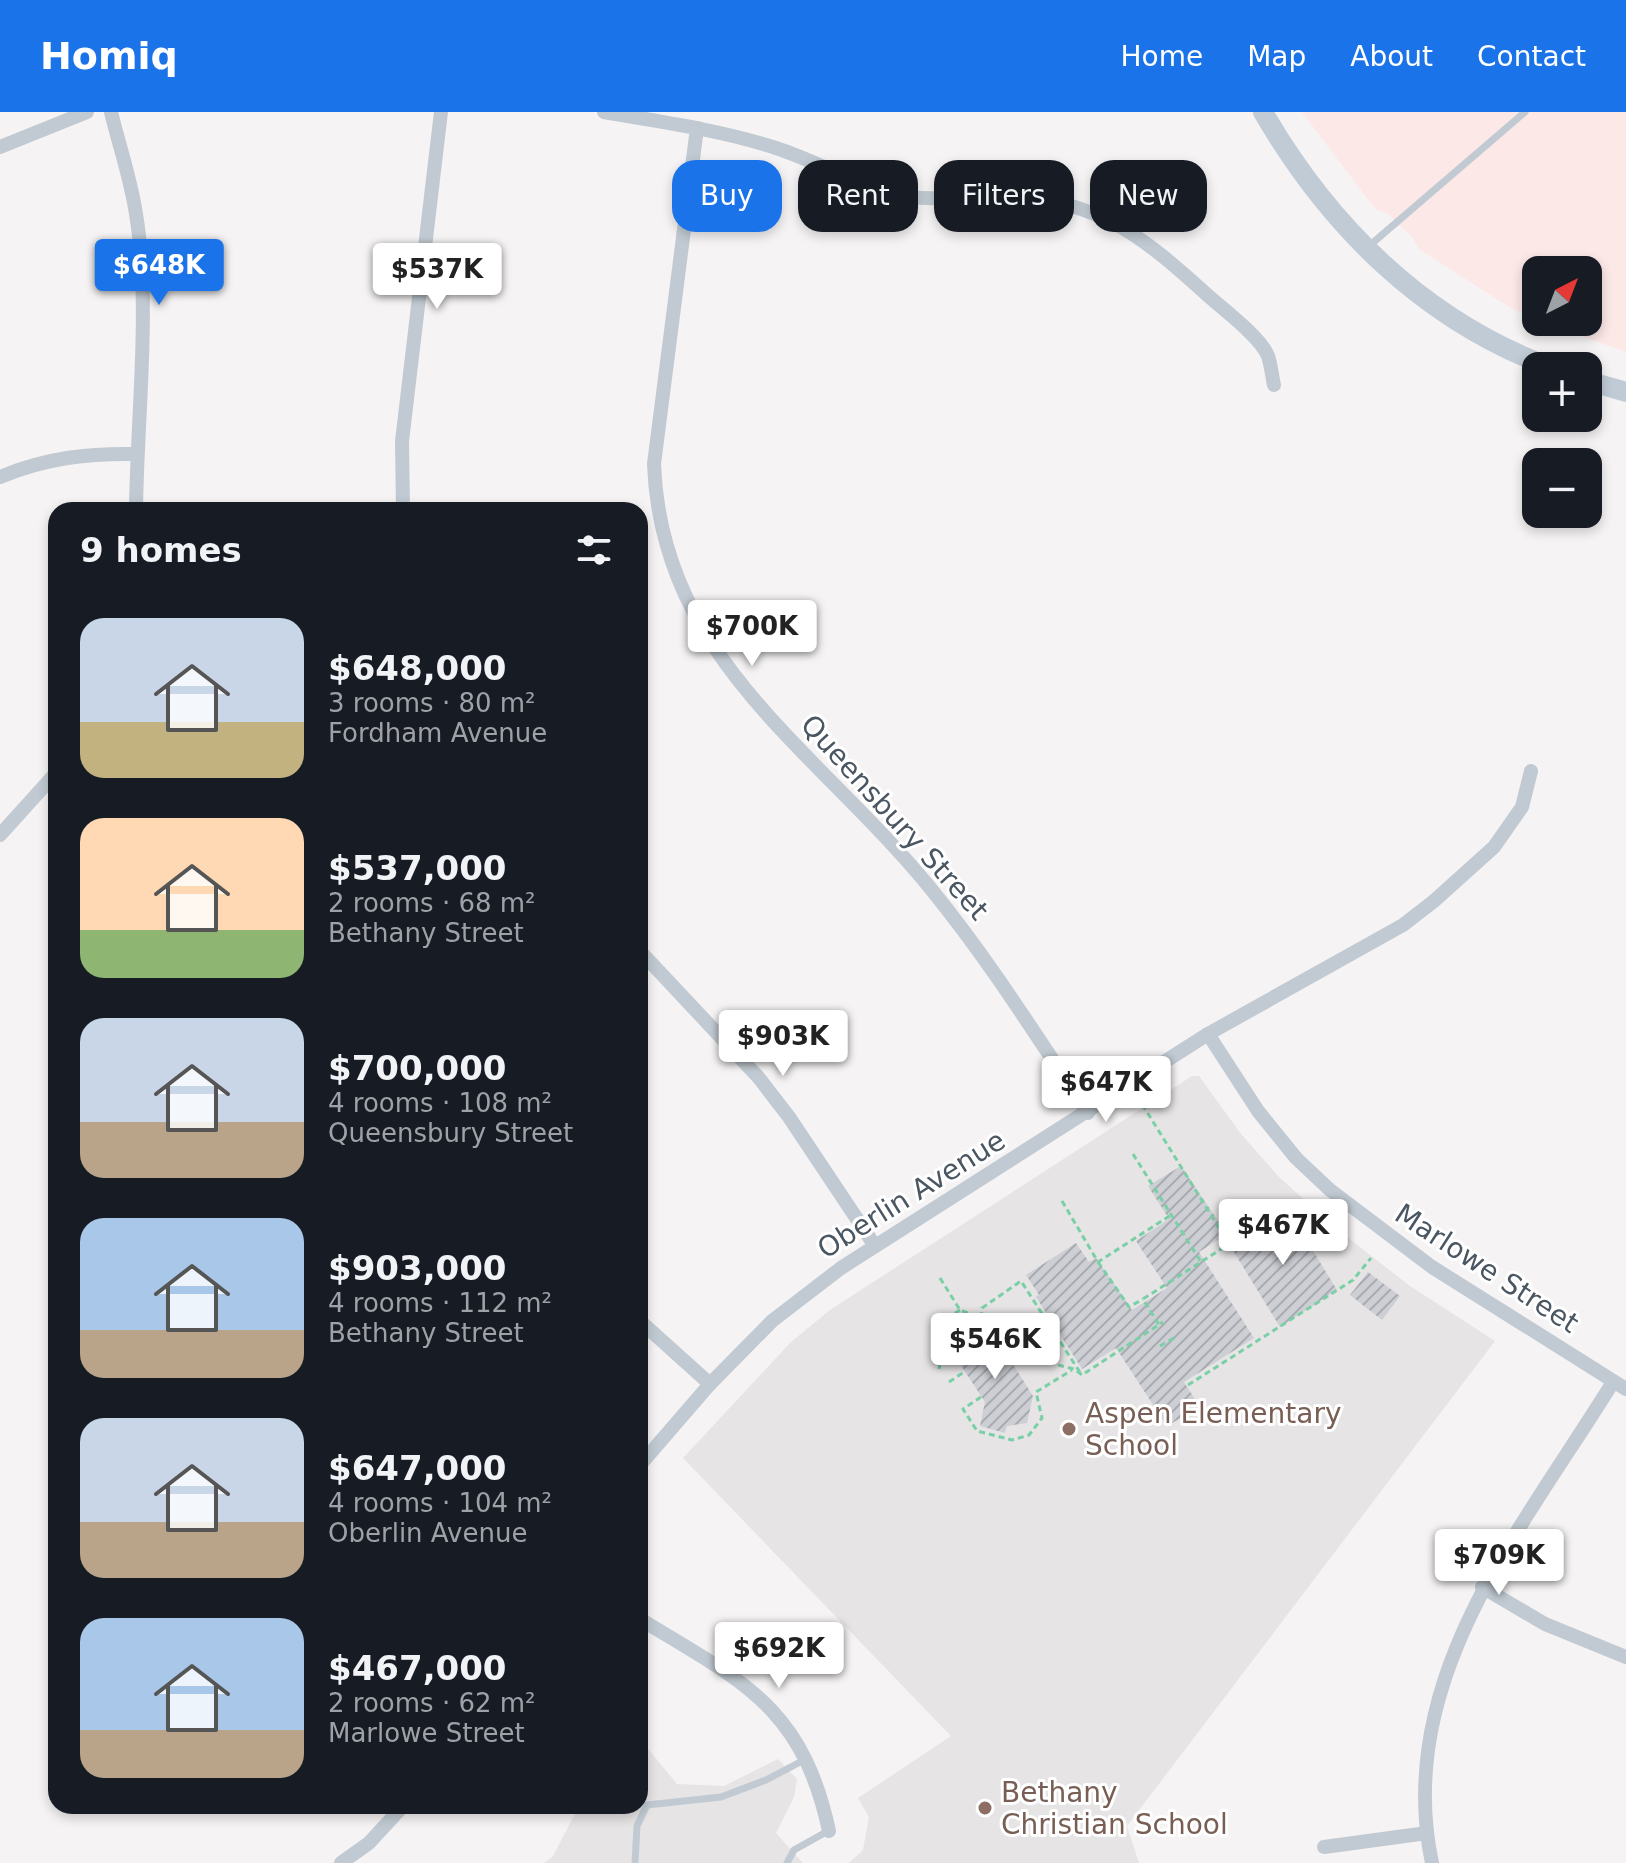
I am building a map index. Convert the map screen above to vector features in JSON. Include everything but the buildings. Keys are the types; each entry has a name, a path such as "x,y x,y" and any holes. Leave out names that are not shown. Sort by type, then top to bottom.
{"main road":[{"path":"1263,112 1304,176 1365,249 1422,298 1469,329 1522,354"},
{"path":"1602,385 1626,392"}],"street":[{"path":"0,147 87,112"},
{"path":"111,112 136,213 138,242 142,356 136,502"},
{"path":"403,502 402,441 441,112"},
{"path":"604,112 697,128 772,147 869,187 905,196 946,200 1007,196 1055,201 1096,212 1151,244 1239,324 1267,353 1274,385"},
{"name":"Queensbury Street","path":"697,128 654,464 660,521 678,583 727,669 932,890 982,955 1088,1113"},
{"path":"0,477 40,462 76,455 137,454"},
{"name":"Oberlin Avenue","path":"648,1456 710,1384 798,1298 875,1246 1132,1086 1208,1034 1403,925 1434,901 1494,847 1522,807 1531,771"},
{"path":"0,835 48,782"},
{"path":"648,960 759,1078 789,1117 875,1246"},
{"name":"Marlowe Street","path":"1208,1034 1258,1111 1296,1158 1330,1190 1432,1267 1620,1386"},
{"path":"648,1328 710,1384"},
{"path":"1432,1863 1427,1833 1426,1773 1434,1712 1452,1654 1482,1587 1620,1386"},
{"path":"1482,1587 1545,1624 1626,1657"},
{"path":"648,1624 743,1682 776,1713 819,1785 829,1831"},
{"path":"341,1863 369,1843 396,1814"},
{"path":"1324,1847 1427,1833"}],"lane":[{"path":"1365,249 1525,112"},
{"path":"648,1805 721,1797 766,1780 806,1759"},
{"path":"635,1863 637,1826 643,1814"},
{"path":"787,1863 794,1850 829,1831"}],"path":[{"path":"1062,1201 1129,1307 1229,1244 1132,1086"},
{"path":"1133,1154 1201,1262"},
{"path":"1098,1262 1171,1215"},
{"path":"1188,1385 1353,1280 1371,1258"},
{"path":"940,1278 960,1310 993,1322 1017,1359 1054,1332"},
{"path":"981,1318 982,1308 1021,1281 1082,1375"},
{"path":"1082,1375 1161,1324 1143,1299"},
{"path":"939,1369 949,1317 960,1310"},
{"path":"1160,1346 1174,1338"},
{"path":"1022,1356 1074,1369 1082,1375"},
{"path":"981,1397 963,1409 977,1431 1012,1440 1029,1435 1042,1418 1036,1392 1074,1369"},
{"path":"949,1382 964,1372"}],"shaded area":[{"path":"1302,112 1626,112 1626,352 1582,336 1602,336 1602,256 1522,256 1522,312 1419,249 1413,238 1387,213 1376,210"},
{"name":"Aspen Elementary School","path":"1192,1076 1199,1076 1241,1134 1279,1177 1338,1230 1410,1286 1495,1341 1127,1826 1139,1863 849,1863 863,1850 869,1817 858,1798 951,1736 683,1458 791,1342 830,1310"},
{"path":"648,1749 677,1784 724,1786 778,1759 797,1779 794,1797 776,1833 803,1863 544,1863 553,1856 575,1814 648,1814"}],"place":[{"name":"Aspen Elementary School","path":"1069,1429"},
{"name":"Bethany Christian School","path":"985,1808"}]}
